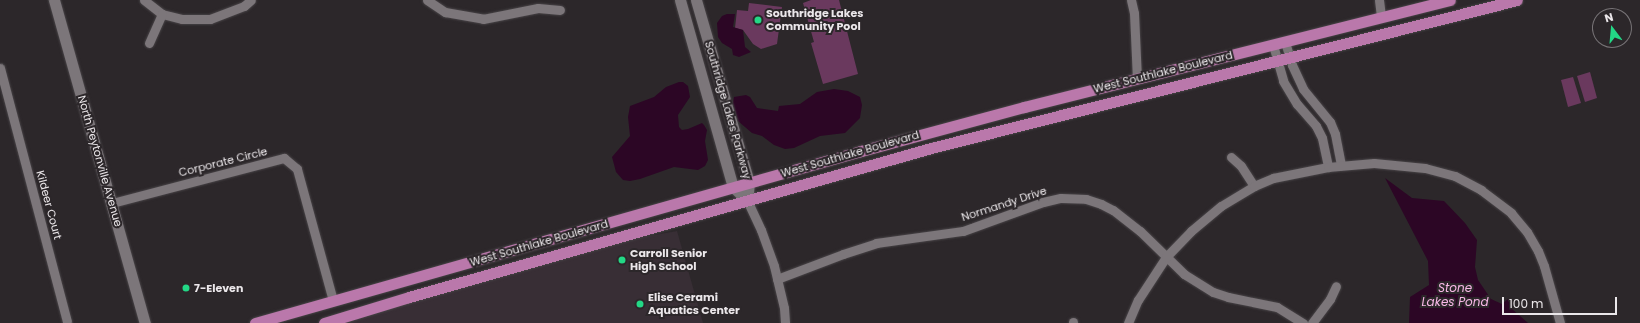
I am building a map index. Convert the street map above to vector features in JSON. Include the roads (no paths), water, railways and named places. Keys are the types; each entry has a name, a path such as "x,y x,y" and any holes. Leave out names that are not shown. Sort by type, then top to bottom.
{"main road":[{"name":"West Southlake Boulevard","path":"255,323 733,187 1024,107 1450,0"},
{"name":"West Southlake Boulevard","path":"324,323 409,297 931,148 1517,0"}],"street":[{"name":"North Peytonville Avenue","path":"54,0 145,323"},
{"path":"144,0 162,14 182,19 210,19 244,6 251,0"},
{"path":"427,0 445,12 483,19 538,8 560,10"},
{"name":"Southridge Lakes Parkway","path":"680,0 733,187 747,200"},
{"name":"Southridge Lakes Parkway","path":"696,0 748,183 747,200"},
{"path":"1131,0 1134,13 1137,78"},
{"path":"1379,0 1381,17"},
{"path":"149,43 162,14"},
{"path":"1285,42 1289,57 1303,89 1330,122 1335,134 1341,165"},
{"path":"1273,45 1276,60 1289,93 1319,132 1328,167"},
{"name":"Kildeer Court","path":"0,68 4,96 68,321"},
{"path":"1231,157 1241,166 1254,186"},
{"name":"Corporate Circle","path":"112,203 284,158 298,169 333,301"},
{"path":"1128,323 1138,300 1166,257 1205,218 1221,206 1254,186 1273,178 1341,165 1374,163 1425,168 1455,176 1492,198 1511,213 1528,232 1538,251 1544,266 1560,323"},
{"name":"Normandy Drive","path":"777,279 876,243 963,230 1043,202 1061,198 1086,199 1113,210 1140,232 1184,274 1213,292 1277,307 1286,311 1303,323"},
{"path":"747,200 761,230 777,279 784,308 785,323"},
{"path":"1312,323 1330,299 1336,286"}],"water":[{"path":"727,14 735,14 733,27 743,30 745,47 751,52 739,57 733,55 732,49 722,43 718,37 717,23 722,16"},
{"path":"683,82 688,86 690,97 678,115 679,127 682,130 702,123 704,125 707,130 705,141 708,160 705,166 698,170 674,167 640,179 630,181 623,180 616,172 612,157 630,136 628,117 630,106 654,97 666,87"},
{"path":"834,89 848,91 860,97 862,105 860,118 845,133 820,136 794,148 785,149 774,145 762,136 752,133 738,121 733,103 734,97 746,95 750,97 757,108 778,111 779,106 800,104 817,92"},
{"name":"Stone Lakes Pond","path":"1385,178 1412,198 1444,201 1465,223 1477,240 1475,267 1478,280 1491,299 1502,304 1509,298 1512,309 1528,323 1409,323 1410,297 1429,285 1428,261"}],"place":[{"name":"Southridge Lakes Community Pool","path":"758,20"},
{"name":"Carroll Senior High School","path":"622,260"},
{"name":"7-Eleven","path":"186,288"},
{"name":"Elise Cerami Aquatics Center","path":"640,304"}]}
